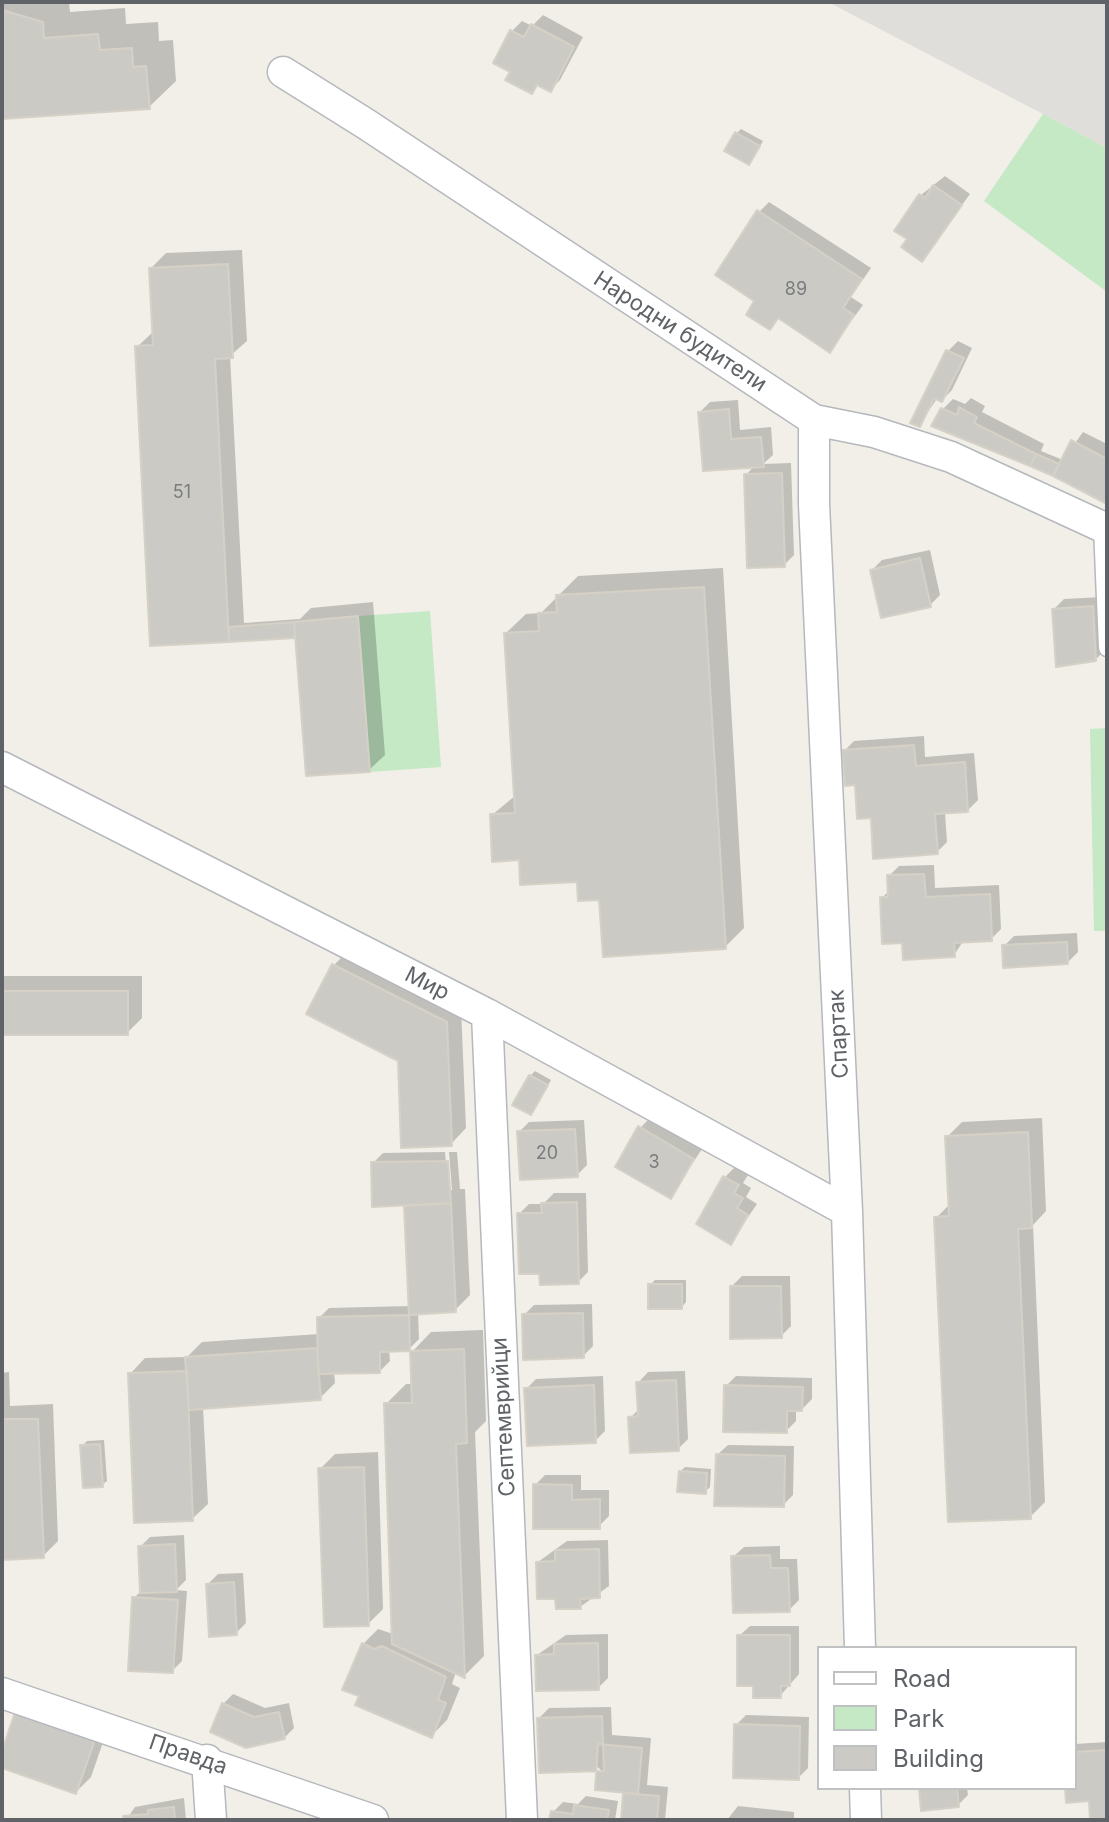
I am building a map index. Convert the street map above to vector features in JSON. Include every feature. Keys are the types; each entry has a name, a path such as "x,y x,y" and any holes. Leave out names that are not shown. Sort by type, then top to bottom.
{"street":[{"name":"Народни будители","path":"283,72 814,420 874,432 951,457 1104,528"},
{"name":"Спартак","path":"814,420 814,504 847,1211 860,1646"},
{"name":"Мир","path":"2,767 487,1014 847,1211"},
{"name":"Септемврийци","path":"487,1014 522,1820"},
{"name":"Правда","path":"2,1693 207,1760 373,1820"},
{"path":"207,1760 211,1820"},
{"path":"865,1790 866,1820"}],"lane":[{"path":"1104,528 1107,648"}],"shaded area":[{"path":"828,2 1107,2 1107,148 1043,114"}],"green space":[{"path":"1043,114 1107,148 1107,292 984,201"},
{"path":"430,611 441,767 370,772 358,616"},
{"path":"1107,728 1107,931 1094,931 1090,729"}],"building":[{"path":"2,10 43,22 44,38 98,34 100,50 132,48 133,67 146,66 150,109 2,119"},
{"path":"531,24 574,47 551,92 537,85 532,94 505,80 510,72 493,63 510,30 524,37"},
{"path":"735,132 760,146 749,165 724,151"},
{"path":"933,185 962,205 922,262 901,247 907,239 894,231 919,194 925,198"},
{"path":"757,210 862,279 843,308 854,315 830,353 778,318 770,330 746,315 754,301 715,275"},
{"path":"228,264 233,358 215,359 229,642 150,646 135,346 153,345 149,268"},
{"path":"946,350 964,358 942,402 934,398 920,427 910,423"},
{"path":"959,407 977,417 974,423 1036,454 1030,466 931,426 941,408 957,415"},
{"path":"729,409 731,439 761,437 764,467 703,471 698,412"},
{"path":"1071,440 1107,459 1107,504 1053,476"},
{"path":"1036,454 1059,464 1053,476 1030,466"},
{"path":"782,473 785,567 747,568 744,474"},
{"path":"920,558 931,607 881,618 870,570"},
{"path":"704,587 726,949 603,957 599,900 578,901 577,882 520,885 519,860 492,862 490,814 515,813 504,633 539,631 538,613 557,612 556,595"},
{"path":"1093,606 1096,661 1056,667 1052,609"},
{"path":"358,616 370,772 306,776 294,622"},
{"path":"294,622 295,638 229,642 229,627"},
{"path":"914,745 916,766 965,762 968,812 935,814 938,854 873,859 871,818 857,819 855,785 845,786 842,750"},
{"path":"924,874 926,897 990,894 992,941 954,943 955,957 903,960 902,943 882,944 880,897 888,897 887,875"},
{"path":"1067,942 1068,964 1003,968 1002,945"},
{"path":"332,964 447,1022 452,1146 401,1148 398,1061 306,1014"},
{"path":"2,991 128,991 128,1035 2,1035"},
{"path":"529,1075 548,1085 531,1115 512,1105"},
{"path":"638,1126 694,1159 671,1199 615,1167"},
{"path":"575,1129 578,1177 520,1180 517,1131"},
{"path":"1028,1132 1032,1228 1018,1229 1031,1519 948,1522 934,1217 949,1216 945,1136"},
{"path":"448,1161 451,1203 372,1207 371,1162"},
{"path":"723,1176 739,1185 734,1193 743,1198 737,1208 748,1215 731,1245 696,1224"},
{"path":"577,1202 579,1284 540,1285 539,1274 519,1274 517,1213 542,1213 541,1203"},
{"path":"451,1203 456,1312 409,1315 404,1206"},
{"path":"648,1284 682,1284 682,1309 648,1309"},
{"path":"730,1286 781,1286 782,1338 730,1339"},
{"path":"583,1313 584,1358 523,1360 522,1314"},
{"path":"409,1315 410,1351 380,1352 380,1373 318,1374 317,1317"},
{"path":"317,1348 321,1400 189,1410 185,1357"},
{"path":"464,1349 467,1443 456,1444 465,1678 392,1644 384,1403 412,1403 410,1351"},
{"path":"187,1371 193,1521 134,1523 128,1373"},
{"path":"676,1380 679,1451 630,1453 628,1417 638,1416 636,1382"},
{"path":"594,1385 596,1443 527,1446 524,1388"},
{"path":"724,1385 803,1387 802,1411 787,1411 787,1433 723,1432"},
{"path":"2,1419 38,1419 44,1558 2,1560"},
{"path":"100,1444 103,1487 83,1488 80,1445"},
{"path":"716,1454 785,1456 784,1507 714,1506"},
{"path":"364,1467 369,1626 324,1627 318,1468"},
{"path":"679,1471 707,1473 706,1494 677,1492"},
{"path":"533,1484 572,1485 572,1500 600,1499 600,1529 533,1529"},
{"path":"175,1544 177,1592 140,1593 138,1546"},
{"path":"599,1549 600,1598 580,1599 581,1609 556,1609 555,1599 537,1599 536,1562 555,1561 555,1550"},
{"path":"770,1555 771,1568 788,1568 790,1612 733,1613 731,1556"},
{"path":"234,1582 237,1635 209,1637 206,1584"},
{"path":"132,1597 178,1600 173,1673 128,1671"},
{"path":"737,1635 790,1635 790,1686 781,1686 781,1698 753,1698 753,1686 737,1686"},
{"path":"362,1643 374,1649 382,1646 446,1677 438,1700 446,1703 432,1738 355,1705 359,1696 342,1690"},
{"path":"598,1643 599,1690 536,1691 535,1655 554,1654 554,1644"},
{"path":"222,1703 254,1717 279,1712 285,1739 246,1748 210,1732"},
{"path":"16,1709 96,1737 76,1794 2,1768 2,1751"},
{"path":"602,1716 604,1771 539,1773 537,1718"},
{"path":"734,1724 800,1726 799,1780 733,1778"},
{"path":"598,1744 642,1748 638,1794 595,1790"},
{"path":"1107,1750 1107,1820 1090,1820 1089,1801 1066,1803 1065,1790 1077,1790 1077,1752"},
{"path":"919,1790 957,1790 959,1807 921,1811"},
{"path":"623,1793 659,1796 657,1820 621,1820"},
{"path":"574,1805 609,1810 607,1820 549,1820 551,1811 573,1814"},
{"path":"174,1807 175,1820 124,1820 123,1816 148,1814 148,1810"}]}
